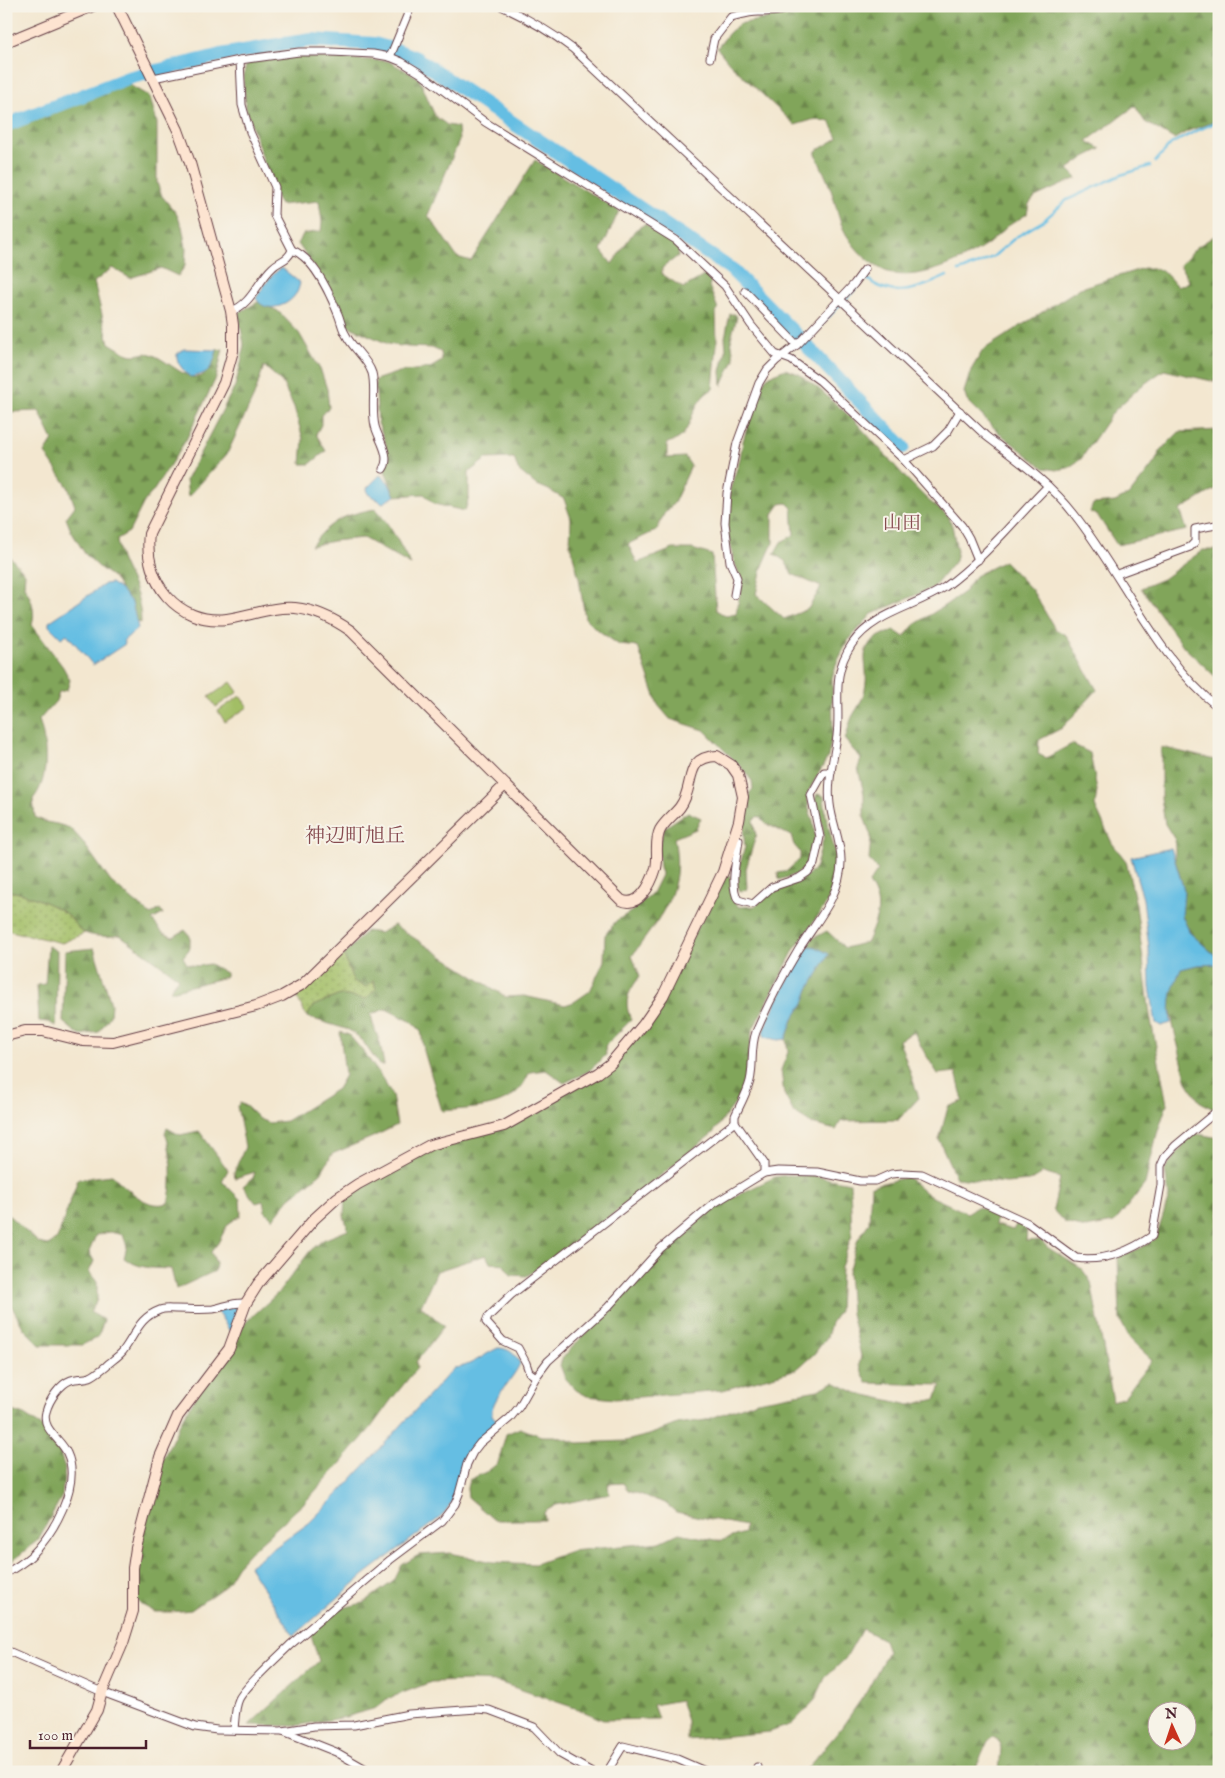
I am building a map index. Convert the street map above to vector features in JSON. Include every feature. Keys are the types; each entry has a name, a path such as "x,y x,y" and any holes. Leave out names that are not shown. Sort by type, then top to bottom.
{"street":[{"path":"6,42 93,6"},
{"path":"61,1772 97,1710 102,1692 123,1644 133,1611 133,1568 136,1548 160,1457 178,1416 229,1349 246,1303 258,1284 314,1219 336,1198 358,1184 430,1145 504,1126 598,1073 610,1064 643,1025 663,996 723,872 739,821 743,797 738,776 731,765 717,756 700,759 692,769 687,794 680,807 660,830 656,852 656,867 651,879 637,900 626,902 620,900 351,631 340,623 326,615 294,608 210,620 193,615 164,595 150,564 149,534 224,383 233,351 233,325 190,163 178,130 117,6"},
{"path":"390,55 411,6"},
{"path":"501,6 527,18 573,49 839,300 986,436 1025,466 1074,513 1117,574 1155,635 1186,675 1219,708"},
{"path":"710,58 714,39 731,17 761,12 786,11 794,6"},
{"path":"152,75 299,52 390,55 420,73 485,122 676,240 725,286 751,325 775,354 791,360 820,382 904,460 962,526 978,560"},
{"path":"240,60 242,105 250,132 275,187 274,215 292,250 297,251 318,275 338,313 346,336 361,354 373,375 375,426 384,447 386,465 383,469"},
{"path":"230,310 236,309 245,302 272,267 282,263 292,250"},
{"path":"734,595 737,578 730,562 725,523 727,493 737,443 758,383 776,361 800,342 865,269"},
{"path":"745,291 800,342"},
{"path":"904,460 934,446 948,431 960,411"},
{"path":"764,1173 764,1163 735,1122 735,1116 750,1080 755,1034 795,955 832,900 841,875 840,845 829,802 831,772 837,734 836,695 839,673 845,656 853,642 868,628 942,588 978,560 1046,488"},
{"path":"1117,574 1190,547 1195,542 1195,530 1219,527"},
{"path":"734,836 739,840 734,883 735,894 738,900 753,904 772,887 799,878 808,872 814,864 820,837 811,795 824,772 831,772"},
{"path":"6,1036 42,1031 83,1042 113,1042 256,1006 282,996 303,984 504,785"},
{"path":"234,1730 239,1699 250,1685 290,1644 390,1560 442,1521 459,1494 467,1464 473,1452 480,1443 515,1413 536,1377 548,1361 608,1306 661,1248 687,1224 718,1200 764,1173 778,1171 817,1172 860,1181 875,1181 897,1174 922,1174 1028,1223 1076,1258 1086,1259 1113,1255 1137,1246 1152,1236 1161,1185 1161,1166 1165,1157 1175,1146 1219,1111"},
{"path":"536,1377 529,1372 518,1348 504,1340 486,1322 488,1317 511,1295 735,1122"},
{"path":"6,1573 19,1566 31,1556 46,1538 54,1526 68,1494 71,1483 70,1462 67,1452 45,1424 46,1413 51,1400 61,1387 71,1380 90,1377 104,1368 121,1352 134,1335 139,1323 148,1315 162,1309 214,1309 235,1302 246,1303"},
{"path":"6,1650 102,1692 196,1727 217,1730 284,1731 314,1726 354,1725 409,1714 477,1709 489,1710 534,1727 560,1754 592,1772"},
{"path":"284,1731 336,1752 371,1772"},
{"path":"607,1772 623,1746 677,1759 707,1772"}],"green space":[{"path":"821,6 1219,6 1219,120 1188,131 1174,139 1145,122 1135,106 1087,141 1101,149 1068,169 1077,178 1035,197 1029,204 1027,214 1008,226 988,244 956,262 931,271 906,275 895,274 876,266 858,251 846,235 816,155 816,151 838,138 830,121 812,120 795,125 730,64 717,48 739,24 789,14 801,7 807,13"},
{"path":"287,56 388,61 419,78 435,116 447,125 458,127 459,141 428,215 457,257 471,261 535,160 619,211 601,250 612,264 635,230 645,224 679,247 678,256 662,268 662,274 683,288 709,273 712,279 709,286 718,309 716,312 717,344 713,389 700,401 683,435 677,440 667,443 667,458 685,457 691,466 674,503 664,514 657,530 628,544 637,563 673,549 692,549 712,555 716,610 726,616 736,614 742,582 733,558 726,524 728,496 757,394 767,377 785,369 799,374 856,422 905,477 928,500 948,516 952,525 957,551 955,561 934,587 872,614 848,641 837,662 832,678 833,731 828,757 807,794 815,836 812,855 807,867 797,874 779,880 778,873 787,871 800,859 800,852 794,845 791,836 765,823 758,816 753,821 756,835 746,869 747,889 740,892 737,885 738,871 745,847 743,829 750,792 753,789 752,781 741,767 704,730 670,719 658,705 638,647 619,645 595,628 585,618 579,578 570,544 571,519 564,499 535,484 518,470 514,458 486,459 469,472 469,497 465,511 434,504 424,494 395,496 384,468 386,444 378,423 375,380 399,372 430,368 442,361 441,352 432,348 388,344 346,325 318,272 298,244 303,234 321,231 322,222 319,201 280,205 277,200 246,109 243,76 247,63","holes":["787,503 792,508 794,535 781,542 774,554 785,561 792,574 821,587 808,609 784,619 756,594 762,568 773,543 773,514 780,504"]},
{"path":"118,83 128,84 150,97 157,123 157,183 162,196 176,213 182,226 186,248 185,266 178,276 161,268 130,278 112,268 94,282 109,343 130,354 151,354 189,376 197,377 204,374 211,366 217,350 223,349 216,378 186,440 154,490 144,502 129,532 117,539 121,558 137,596 141,623 136,622 132,603 114,578 85,554 71,531 66,518 75,506 68,487 45,453 53,440 39,411 12,412 6,404 6,127"},
{"path":"1219,233 1219,386 1216,382 1164,370 1140,387 1113,412 1081,459 1068,468 1056,470 1044,468 999,433 967,401 964,392 971,370 983,350 1080,288 1144,268 1162,270 1178,287 1189,282 1180,265 1197,247"},
{"path":"258,302 278,311 299,333 321,371 327,389 329,408 321,415 321,425 316,434 326,451 310,464 301,464 303,439 294,407 282,382 264,366 254,396 227,454 188,497 186,480 235,386 244,344 238,313"},
{"path":"730,314 735,314 737,317 731,338 734,359 722,386 721,371 726,351 725,337"},
{"path":"1219,430 1219,487 1180,510 1187,530 1117,545 1098,516 1090,512 1093,504 1115,502 1130,494 1155,462 1160,451 1179,432"},
{"path":"375,509 391,528 411,565 363,538 333,541 311,546 325,530 338,520 346,516"},
{"path":"1203,550 1219,550 1219,680 1184,647 1141,588 1163,579"},
{"path":"6,553 25,573 24,587 31,600 33,610 32,625 63,667 70,680 67,690 59,692 56,701 39,720 44,740 45,761 42,782 33,799 35,817 70,828 82,841 111,882 151,915 160,909 163,914 152,920 163,933 173,937 185,930 190,936 190,948 183,957 187,964 197,966 210,964 226,973 226,977 171,991 171,988 179,978 120,935 102,936 85,933 68,915 59,909 37,899 6,891"},
{"path":"1004,561 1032,590 1055,629 1066,635 1097,690 1062,728 1039,740 1038,754 1046,758 1072,744 1090,753 1097,790 1095,806 1112,843 1126,861 1136,905 1150,1015 1167,1104 1157,1134 1145,1184 1114,1223 1086,1228 1065,1223 1053,1210 1060,1178 1043,1173 1030,1181 1006,1183 956,1178 939,1140 948,1107 963,1101 956,1072 938,1074 914,1032 899,1040 919,1098 898,1120 841,1121 836,1130 812,1124 794,1113 784,1094 781,1070 788,1052 786,1039 793,1019 804,1003 809,989 828,954 816,947 809,946 812,939 827,931 845,948 867,942 876,919 878,906 874,891 869,883 878,870 869,860 871,836 864,817 864,794 858,768 861,759 845,740 852,717 862,699 866,684 866,650 879,636 894,630 904,637 914,625 965,591 975,576"},
{"path":"231,682 238,692 216,707 209,697"},
{"path":"240,696 248,707 225,722 218,711"},
{"path":"1161,747 1219,761 1219,962 1216,956 1190,933 1182,916 1184,890 1175,860 1175,840 1165,824 1161,798"},
{"path":"817,794 824,796 826,816 837,860 833,890 825,906 795,948 752,1031 745,1081 740,1097 713,1133 613,1214 527,1276 511,1275 503,1264 490,1263 486,1255 437,1271 421,1306 444,1326 416,1362 417,1368 370,1429 340,1464 306,1501 250,1552 237,1566 225,1586 191,1610 155,1612 142,1605 135,1598 137,1548 162,1461 184,1415 246,1322 279,1292 310,1251 323,1240 348,1230 344,1216 345,1198 430,1146 503,1128 598,1073 640,1033 724,877 730,875 732,896 739,907 755,906 771,890 801,880 815,869 824,837 815,800"},
{"path":"688,812 701,818 696,829 674,838 677,857 673,888 661,915 632,956 640,976 628,997 627,1007 631,1020 605,1046 606,1055 589,1071 564,1083 546,1070 530,1072 522,1086 506,1100 474,1108 442,1111 424,1051 421,1031 412,1022 386,1009 371,1014 380,1043 384,1065 379,1065 362,1040 349,1030 307,1017 313,1006 340,995 366,999 376,989 374,980 366,987 353,981 344,955 366,931 380,933 394,925 506,997 524,996 565,1005 574,1002 590,991 604,961 605,935 616,921 632,911 652,893 661,875 658,849 664,828"},
{"path":"6,891 28,896 53,906 68,915 85,933 62,943 6,930"},
{"path":"48,946 57,951 56,1026 48,1022 39,1021 37,985 45,984"},
{"path":"94,948 111,1004 110,1016 99,1032 79,1035 63,1022 65,951"},
{"path":"344,955 353,981 373,979 376,989 366,999 340,995 313,1006 307,1017 296,996"},
{"path":"1219,964 1219,1122 1215,1119 1213,1109 1199,1101 1187,1082 1170,1006 1171,992 1181,969 1197,965"},
{"path":"340,1032 349,1035 382,1078 392,1095 397,1125 332,1154 321,1173 289,1199 273,1219 265,1211 263,1201 256,1203 243,1186 253,1178 255,1172 235,1178 234,1172 245,1147 237,1106 240,1103 259,1119 269,1123 286,1121 337,1089 345,1075"},
{"path":"167,1128 180,1135 199,1131 228,1170 222,1181 240,1199 241,1215 228,1224 211,1252 216,1263 215,1271 176,1289 171,1269 141,1266 124,1258 127,1246 123,1235 110,1232 96,1235 89,1252 94,1261 89,1272 97,1282 97,1300 90,1312 104,1320 98,1337 82,1345 40,1345 24,1329 6,1296 6,1213 39,1243 48,1245 57,1239 78,1179 112,1175 131,1192 145,1201 152,1204 168,1203 171,1187 171,1168 165,1133"},
{"path":"1192,1133 1219,1138 1219,1772 999,1772 1001,1748 998,1740 993,1737 988,1741 974,1772 804,1772 839,1731 867,1691 888,1651 884,1640 862,1629 845,1659 825,1678 815,1700 792,1724 770,1732 687,1740 687,1721 680,1700 653,1705 658,1719 603,1720 578,1709 498,1682 471,1681 431,1682 387,1699 376,1708 346,1717 293,1726 249,1725 319,1661 310,1633 334,1610 363,1603 394,1581 402,1565 419,1555 450,1553 493,1562 535,1564 571,1551 660,1542 679,1533 720,1541 744,1533 745,1526 676,1512 665,1503 628,1490 623,1483 608,1484 609,1494 556,1505 544,1512 545,1520 494,1520 468,1497 467,1488 469,1480 488,1471 498,1463 506,1434 520,1428 541,1436 555,1436 578,1443 625,1441 649,1435 677,1424 706,1420 757,1401 818,1390 834,1382 857,1393 910,1405 936,1399 941,1385 867,1383 859,1365 861,1356 851,1313 848,1272 858,1239 869,1223 871,1186 907,1177 928,1195 967,1213 977,1207 998,1212 995,1225 1013,1230 1017,1223 1027,1230 1026,1241 1041,1240 1047,1247 1082,1269 1091,1282 1113,1401 1124,1397 1152,1360 1130,1339 1120,1320 1118,1257 1141,1248 1156,1238 1169,1197 1165,1170"},
{"path":"788,1175 814,1176 850,1183 852,1235 841,1267 839,1311 831,1323 827,1337 814,1354 797,1369 723,1390 615,1399 587,1396 576,1390 565,1378 560,1365 563,1357 665,1250 715,1206 775,1177"},
{"path":"6,1409 24,1415 44,1428 56,1442 65,1468 62,1496 38,1540 6,1566"}],"water":[{"path":"282,268 300,283 298,291 287,303 276,307 264,306 256,298 271,277"},
{"path":"184,349 217,350 212,366 206,372 190,377 181,367 177,358 177,354"},
{"path":"380,475 388,482 395,496 383,503 368,494 367,488"},
{"path":"111,583 121,590 132,603 138,628 123,641 125,644 93,665 67,634 61,638 49,626 49,622 105,584"},
{"path":"1171,848 1184,890 1182,916 1190,933 1216,956 1219,964 1197,965 1181,969 1172,995 1170,1008 1171,1023 1161,1026 1156,1023 1150,987 1149,948 1143,899 1131,857"},
{"path":"809,946 816,947 829,954 809,989 804,1003 793,1019 786,1039 778,1040 765,1037 763,1032 773,1010"},
{"path":"229,1306 241,1306 231,1333 218,1312"},
{"path":"498,1348 511,1352 520,1363 498,1396 492,1409 492,1415 497,1421 496,1425 477,1441 468,1452 455,1495 442,1516 364,1575 294,1636 249,1566 309,1523 341,1491 454,1368 471,1363"}],"waterway":[{"path":"6,125 128,78 221,55 312,40 374,44 416,58 731,269 799,338"},
{"path":"1155,162 1171,144 1219,121"},
{"path":"959,271 994,256 1016,237 1043,221 1067,200 1121,175 1150,166"},
{"path":"845,300 866,278 876,285 896,291 916,288 947,276"},
{"path":"804,343 840,305"},
{"path":"804,343 903,447"}],"district":[{"name":"山田","path":"902,524"},
{"name":"神辺町旭丘","path":"355,836"}]}
